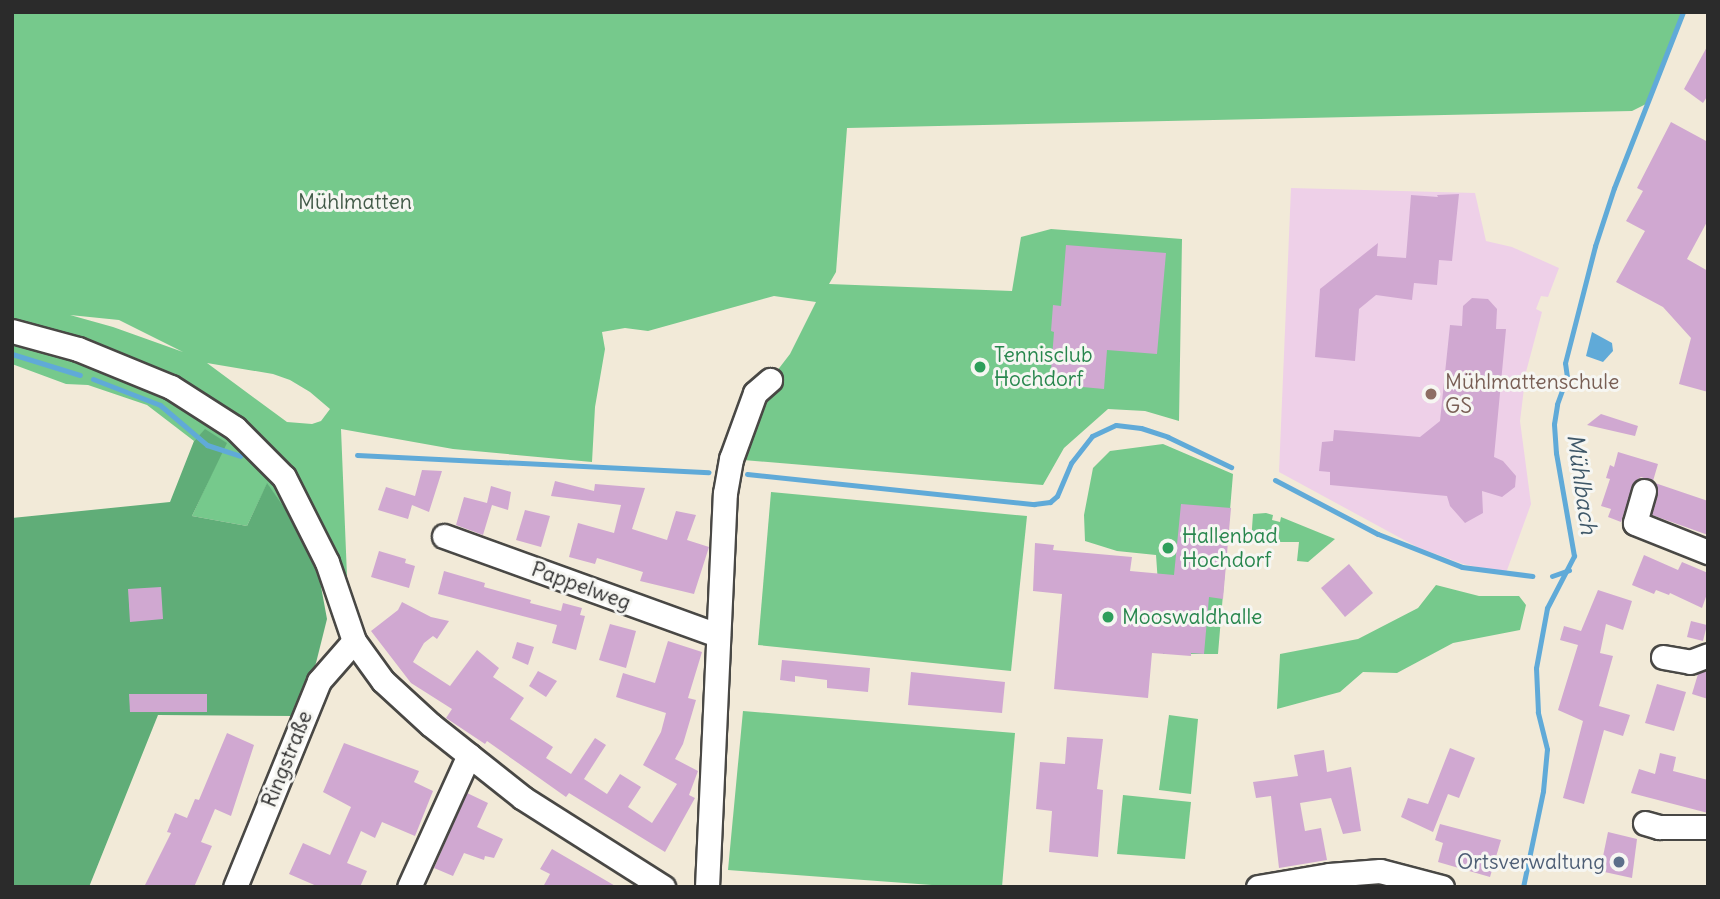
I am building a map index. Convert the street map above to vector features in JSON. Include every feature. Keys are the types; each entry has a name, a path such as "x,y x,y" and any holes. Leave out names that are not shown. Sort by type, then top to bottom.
{"street":[{"path":"12,331 78,349 171,387 209,408 256,447 284,477 314,530 354,641 383,681 469,755 549,816 663,887"},
{"path":"707,887 725,493 731,459 755,393 770,380"},
{"path":"1644,491 1635,523 1708,552"},
{"name":"Pappelweg","path":"444,536 718,635"},
{"name":"Ringstraße","path":"235,887 319,681 354,641"},
{"path":"1663,657 1690,662 1708,655"},
{"path":"409,887 469,755"},
{"path":"1645,823 1659,827 1708,827"},
{"path":"1258,887 1329,875 1380,871 1441,887"}],"shaded area":[{"name":"Mühlmattenschule GS","path":"1291,188 1475,193 1486,241 1512,247 1559,268 1548,297 1541,296 1536,309 1542,312 1526,372 1520,421 1531,504 1506,573 1463,564 1417,547 1279,472"}],"green space":[{"name":"Mühlmatten","path":"12,12 1686,12 1646,104 1632,111 847,128 836,272 829,284 1012,291 1021,237 1051,229 1182,239 1179,421 1145,411 1108,409 1064,448 1043,485 731,459 770,380 790,354 816,302 774,296 648,331 625,328 602,332 605,349 595,407 592,462 453,449 341,429 347,576 320,581 298,527 267,484 247,526 192,516 226,443 205,430 194,441 147,405 88,385 66,384 12,364","holes":["70,315 119,320 183,352 113,327","207,363 273,374 290,380 330,409 321,421 312,424 287,422"]},
{"path":"205,429 227,443 192,516 247,526 267,483 298,527 320,581 327,619 316,663 295,716 158,715 89,887 12,887 12,518 170,502 194,441"},
{"name":"Hallenbad Hochdorf","path":"1163,444 1233,474 1218,654 1163,654 1156,555 1117,551 1085,541 1084,515 1093,468 1110,451"},
{"path":"771,492 1027,516 1011,671 758,645"},
{"path":"1253,514 1273,515 1272,520 1280,522 1281,517 1335,539 1308,562 1297,561 1299,542 1251,542"},
{"path":"1436,585 1479,596 1519,596 1526,605 1520,630 1453,643 1397,673 1363,672 1340,692 1277,709 1280,654 1358,639 1418,608"},
{"path":"743,711 1015,733 1002,887 959,887 728,870"},
{"path":"1169,715 1198,719 1191,794 1159,790"},
{"path":"1123,795 1191,802 1185,859 1117,854"}],"water":[{"path":"1592,332 1612,343 1613,351 1603,362 1586,356"}],"building":[{"path":"1708,45 1708,95 1703,103 1684,89"},
{"path":"1671,122 1708,142 1708,220 1687,259 1708,271 1708,392 1679,384 1691,338 1663,307 1616,282 1645,231 1626,221 1643,191 1637,188"},
{"path":"1459,194 1452,261 1439,260 1437,285 1414,283 1412,300 1376,295 1359,309 1355,361 1315,357 1320,289 1378,243 1377,256 1406,258 1411,195 1438,197 1437,195"},
{"name":"Tennisclub Hochdorf","path":"1066,245 1166,253 1157,354 1107,350 1104,389 1050,384 1053,305 1061,306"},
{"path":"1472,298 1488,299 1497,309 1496,329 1506,329 1494,457 1503,461 1516,476 1515,487 1502,497 1482,491 1483,513 1465,523 1450,506 1447,496 1330,485 1330,472 1319,471 1322,442 1333,441 1334,430 1420,437 1440,421 1450,325 1462,326 1463,306"},
{"path":"1601,414 1638,426 1635,436 1587,425"},
{"path":"1618,452 1658,464 1653,481 1641,477 1634,482 1621,522 1608,517 1611,509 1601,506 1610,479 1606,478 1610,465 1614,467"},
{"path":"422,470 442,471 429,512 412,505 408,519 378,510 386,487 415,496"},
{"path":"555,481 594,491 595,484 645,488 632,529 667,540 676,511 696,515 687,540 709,547 694,594 640,581 643,572 597,558 595,564 569,557 578,523 614,533 621,505 551,496"},
{"path":"1655,483 1708,501 1708,535 1652,515 1658,494"},
{"path":"491,486 511,492 508,510 492,505 483,535 456,525 464,497 487,503"},
{"path":"1181,504 1231,508 1223,599 1209,597 1204,654 1191,653 1191,656 1152,653 1148,698 1054,689 1062,594 1033,591 1035,543 1054,545 1053,550 1132,557 1130,571 1174,575"},
{"path":"525,510 550,516 541,547 516,540"},
{"path":"379,551 406,559 405,563 415,566 409,588 371,577"},
{"path":"1644,555 1678,570 1682,562 1708,573 1708,591 1702,608 1670,593 1669,595 1656,590 1654,594 1632,585"},
{"path":"1349,564 1373,593 1345,617 1321,588"},
{"path":"444,571 485,583 484,587 531,600 530,603 561,611 563,603 582,608 580,615 585,616 576,650 552,643 557,625 438,594"},
{"path":"161,587 163,619 130,622 128,589"},
{"path":"1598,590 1632,601 1623,630 1606,624 1600,653 1613,656 1599,706 1630,715 1623,736 1604,730 1584,804 1563,798 1583,721 1558,710 1578,645 1560,640 1564,626 1581,631"},
{"path":"402,602 431,617 449,621 437,639 433,636 424,643 413,662 450,686 477,650 499,668 493,677 524,698 510,719 553,747 546,758 571,774 595,738 606,745 584,779 607,794 620,774 641,787 628,807 652,823 677,784 643,765 661,732 666,713 616,697 623,673 655,683 668,641 702,652 688,698 696,700 683,744 675,759 698,771 689,795 695,798 665,852 569,793 566,797 487,741 485,744 446,718 452,709 411,683 371,631 398,610"},
{"path":"1691,621 1707,625 1703,641 1687,637"},
{"path":"610,624 636,631 626,668 599,660"},
{"path":"517,642 534,647 528,665 512,658"},
{"path":"782,660 870,668 868,692 827,688 827,680 795,676 795,682 780,680"},
{"path":"1708,670 1708,699 1692,694 1698,674"},
{"path":"538,671 557,681 546,697 529,686"},
{"path":"911,672 1005,682 1002,713 908,705"},
{"path":"1657,684 1686,692 1674,731 1645,723"},
{"path":"129,694 207,694 207,712 130,712"},
{"path":"227,733 254,745 231,816 215,809 201,842 212,846 194,887 144,887 171,833 167,832 175,813 187,818 195,799 199,800"},
{"path":"1067,737 1103,739 1097,789 1103,790 1098,857 1049,852 1052,811 1036,809 1040,762 1065,764"},
{"path":"344,743 419,771 414,782 433,791 415,836 382,822 375,838 361,831 347,863 367,871 360,887 319,887 289,874 303,843 330,855 351,807 323,792"},
{"path":"1450,748 1475,758 1459,798 1448,794 1433,832 1401,817 1408,798 1428,804"},
{"path":"1324,750 1327,772 1351,767 1361,831 1343,834 1331,798 1300,803 1305,831 1321,828 1327,860 1279,868 1271,796 1256,798 1253,782 1298,776 1294,755"},
{"path":"1660,753 1676,757 1673,771 1708,780 1708,813 1631,793 1639,769 1655,774"},
{"path":"467,793 488,803 477,827 503,839 494,858 485,856 484,860 464,853 453,876 434,868"},
{"path":"1440,824 1501,840 1490,877 1438,862 1443,843 1435,840"},
{"name":"Ortsverwaltung","path":"1608,832 1637,839 1632,878 1600,871"},
{"path":"552,849 617,887 543,887 550,874 540,869"}],"waterway":[{"name":"Mühlbach","path":"1523,887 1543,791 1547,749 1538,712 1536,668 1547,608 1574,556 1556,453 1554,424 1557,404 1567,377 1565,363 1595,246 1614,188 1683,12"},
{"path":"12,354 80,375"},
{"path":"93,379 160,405 207,445 240,456"},
{"path":"747,474 1034,504 1050,502 1057,496 1071,463 1092,436 1116,425 1141,428 1168,437 1231,467"},
{"path":"357,455 709,472"},
{"path":"1275,480 1378,534 1462,567 1532,576"},
{"path":"1552,576 1569,570"}],"place":[{"name":"Tennisclub Hochdorf","path":"980,367"},
{"name":"Mühlmattenschule GS","path":"1431,394"},
{"name":"Hallenbad Hochdorf","path":"1168,548"},
{"name":"Mooswaldhalle","path":"1108,617"},
{"name":"Ortsverwaltung","path":"1619,862"}]}
